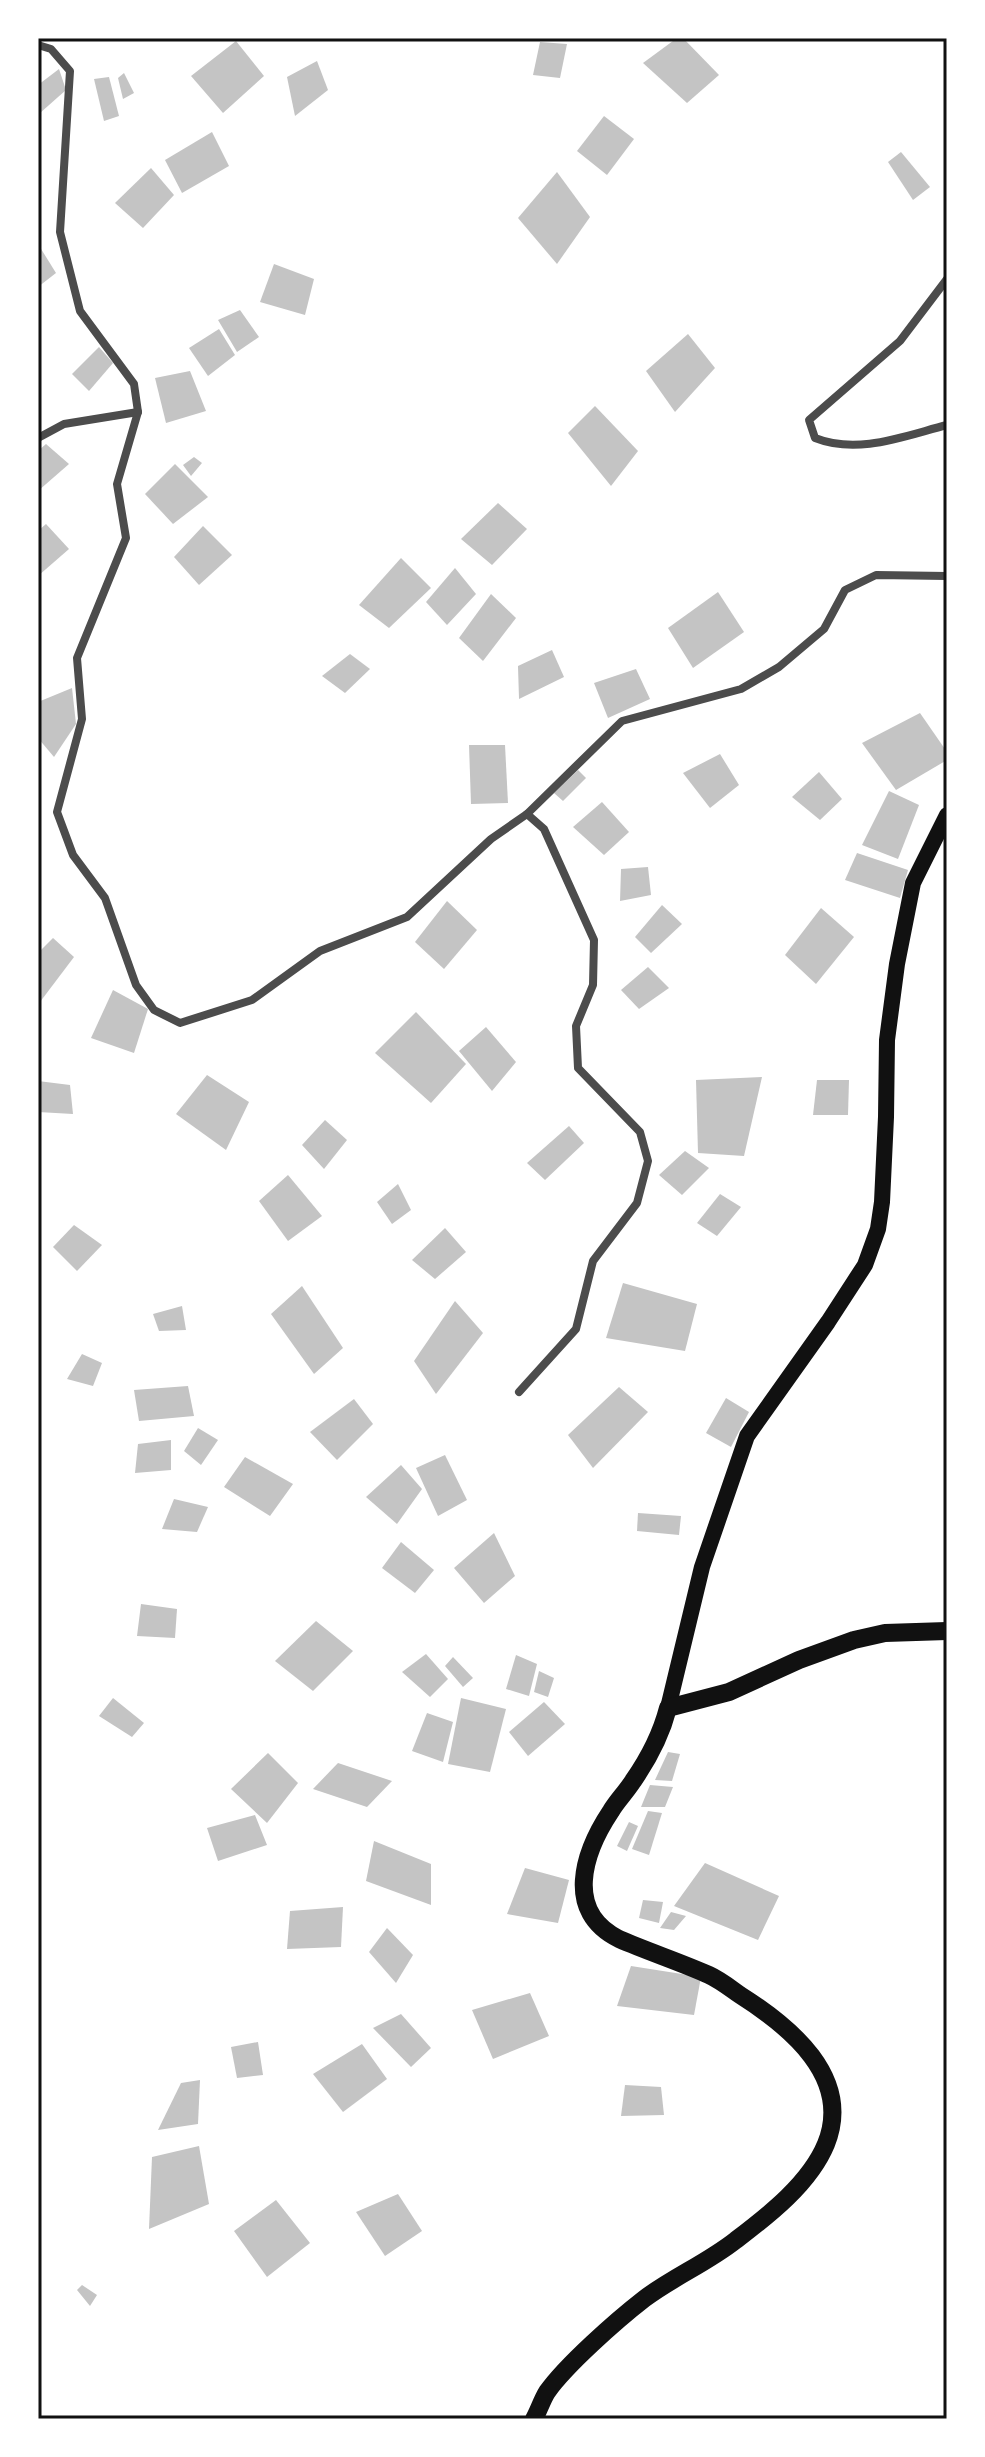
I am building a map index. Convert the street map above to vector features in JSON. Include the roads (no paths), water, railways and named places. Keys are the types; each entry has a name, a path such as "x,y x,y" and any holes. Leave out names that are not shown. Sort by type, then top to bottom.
{"highway":[{"path":"534,2419 548,2391 585,2352 644,2299 735,2242 792,2191 811,2171 826,2144 832,2123 830,2096 823,2071 802,2041 761,2008 711,1976 605,1932 592,1919 583,1887 587,1862 610,1812 649,1755 661,1733 668,1708 729,1692 799,1660 854,1640 885,1633 947,1631"}],"main road":[{"path":"668,1708 702,1567 747,1436 865,1265 878,1229 886,1131 887,1040 897,964 913,883 947,815"}],"street":[{"path":"38,45 51,49 70,71 60,232 80,311 134,384 138,412 117,484 126,538 77,658 82,719 57,812 73,855 105,898 136,985 154,1010 180,1023 252,1000 320,951 407,917 491,839 527,814 622,721 741,689 779,667 824,629 845,590 876,575 947,576"},
{"path":"947,279 900,341 809,420 815,438 833,445 874,444 947,425"},
{"path":"38,438 64,424 138,412"},
{"path":"519,1392 576,1329 593,1261 637,1203 648,1161 640,1132 578,1068 576,1026 593,985 594,940 544,829 527,814"}]}
